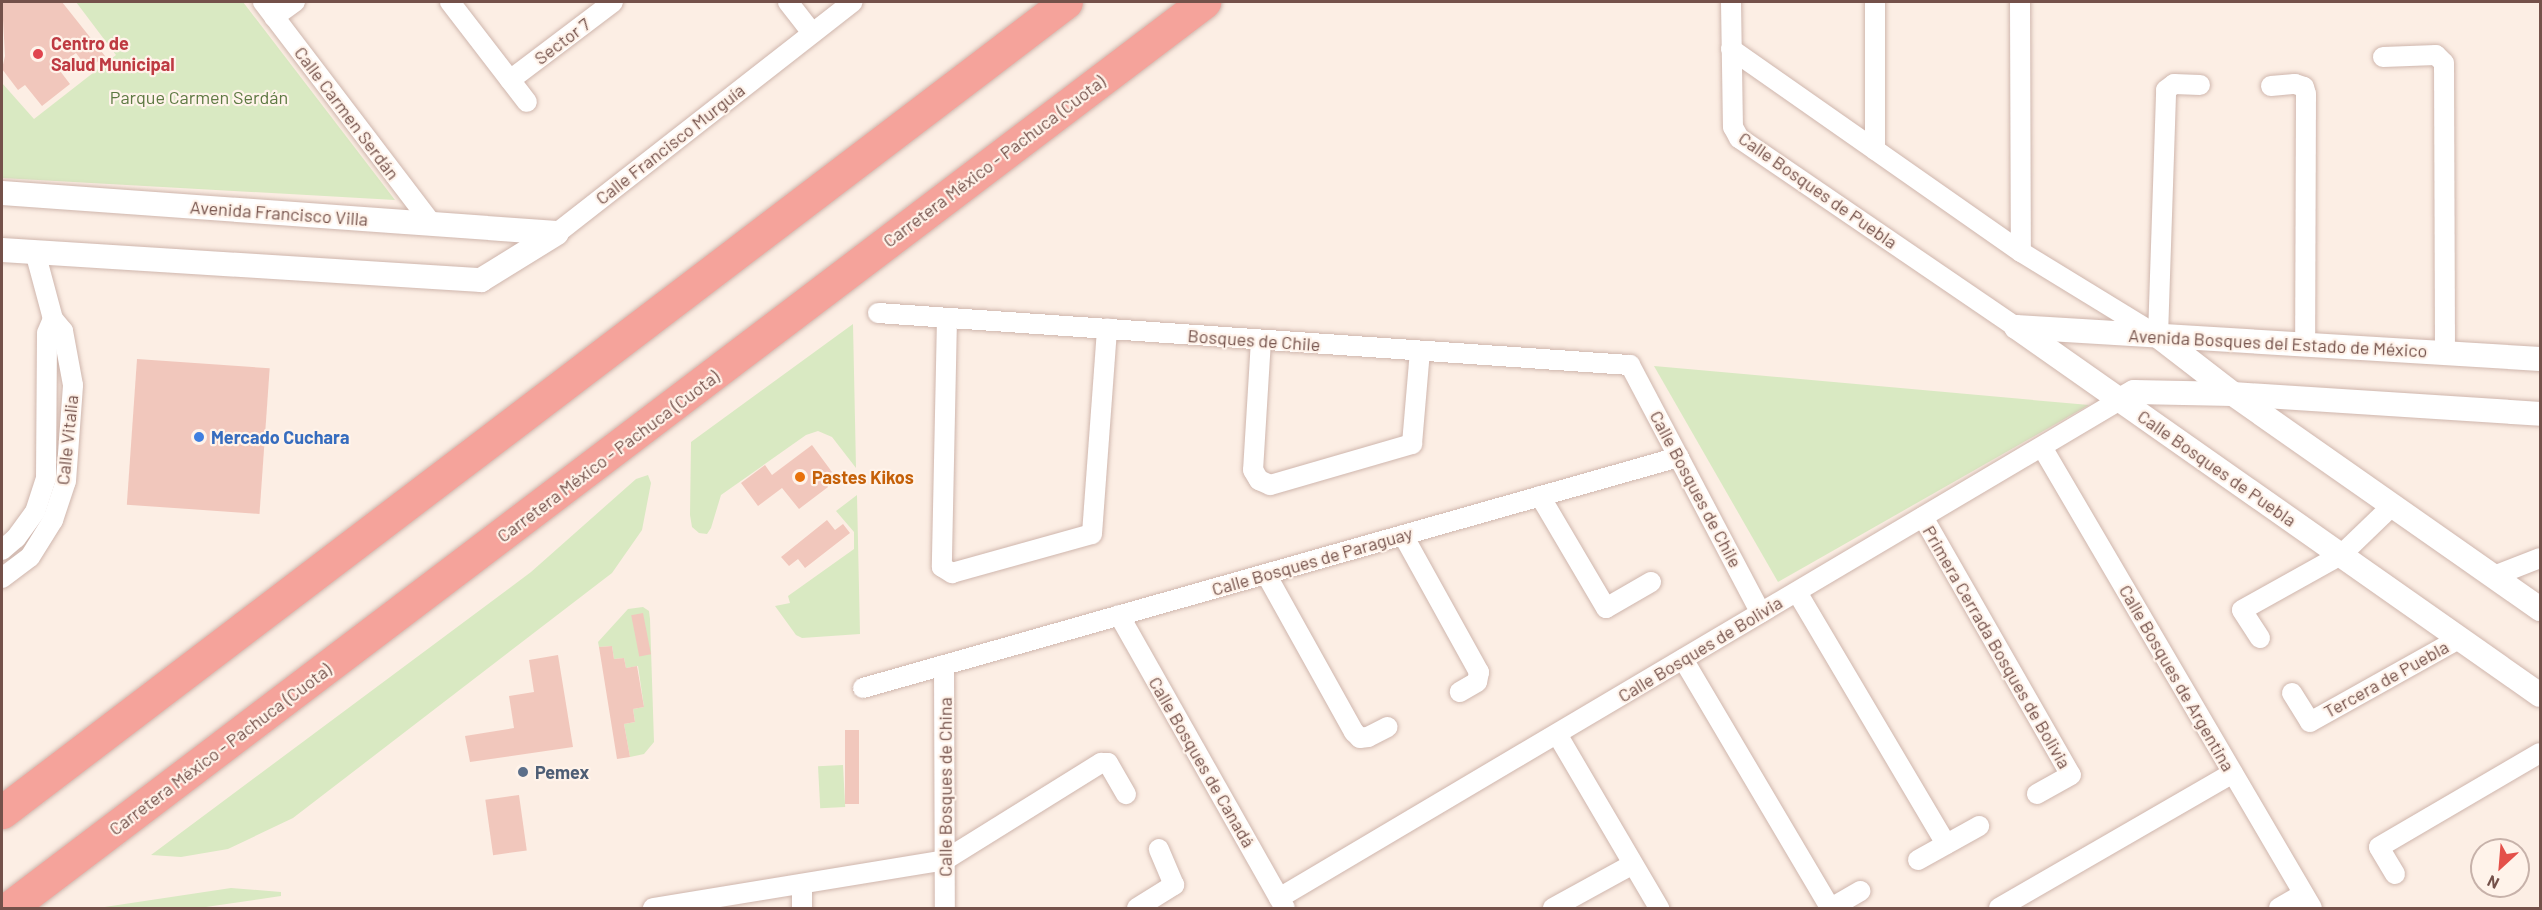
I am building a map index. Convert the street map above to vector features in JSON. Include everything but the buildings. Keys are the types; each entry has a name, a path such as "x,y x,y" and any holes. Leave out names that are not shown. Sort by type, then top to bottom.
{"highway":[{"path":"2,812 1066,2"},
{"name":"Carretera México - Pachuca (Cuota)","path":"9,909 1204,2"}],"street":[{"path":"269,9 295,2"},
{"path":"450,2 527,102"},
{"name":"Sector 7","path":"510,80 613,2"},
{"path":"788,2 812,33"},
{"name":"Calle Francisco Murguía","path":"35,252 481,280 557,233 853,2"},
{"name":"Calle Bosques de Puebla","path":"1731,2 1733,127 1739,138 2016,327 2541,695"},
{"path":"1875,2 1875,150"},
{"path":"2020,2 2021,252"},
{"name":"Calle Carmen Serdán","path":"269,9 432,224"},
{"path":"1731,49 2021,252 2158,336 2233,394 2541,609"},
{"path":"2383,57 2436,55 2444,63 2445,353"},
{"path":"2158,336 2166,90 2174,84 2200,85"},
{"path":"2271,86 2295,84 2304,87 2306,94 2305,344"},
{"name":"Avenida Francisco Villa","path":"2,193 557,233"},
{"path":"2,250 35,252"},
{"name":"Calle Vitalia","path":"2,578 30,556 53,520 66,481 73,385 63,331 53,319 35,252"},
{"name":"Bosques de Chile","path":"878,313 1630,365"},
{"path":"948,318 942,567 952,573 1092,534 1107,329"},
{"name":"Calle Vitalia","path":"2,550 16,538 35,512 46,478 47,333 53,319"},
{"name":"Avenida Bosques del Estado de México","path":"2016,327 2541,359"},
{"path":"1261,340 1253,470 1259,480 1270,485 1412,444 1420,351"},
{"name":"Calle Bosques de Chile","path":"1630,365 1761,613"},
{"path":"2120,400 2134,392 2233,394 2541,414"},
{"path":"2297,438 2293,425 2307,399"},
{"name":"Calle Bosques de Bolivia","path":"1282,903 1557,734 2120,400"},
{"name":"Calle Bosques de Argentina","path":"2042,447 2308,901"},
{"name":"Calle Bosques de Paraguay","path":"863,688 1678,457"},
{"path":"46,478 66,481"},
{"path":"1540,496 1606,608 1651,582"},
{"path":"2260,638 2242,610 2341,555 2393,505"},
{"name":"Primera Cerrada Bosques de Bolivia","path":"1923,517 2071,775 2037,794"},
{"path":"1403,535 1479,672 1477,682 1460,692"},
{"path":"2494,576 2541,558"},
{"path":"1266,574 1354,732 1360,738 1368,737 1388,727"},
{"path":"1797,591 1946,844"},
{"name":"Calle Bosques de Canadá","path":"1119,615 1282,903"},
{"name":"Tercera de Puebla","path":"2292,693 2310,722 2460,638"},
{"path":"1683,659 1831,909 1861,891"},
{"name":"Calle Bosques de China","path":"944,665 945,909"},
{"path":"1557,734 1659,909"},
{"path":"2395,874 2379,848 2541,753"},
{"path":"658,908 945,860 1101,763 1108,763 1126,794"},
{"path":"1999,909 2233,773"},
{"path":"1918,860 1979,826"},
{"path":"1137,909 1174,885 1159,849"},
{"path":"1553,909 1633,864"},
{"path":"802,884 802,909"},
{"path":"2278,909 2308,901"}],"green space":[{"name":"Parque Carmen Serdán","path":"76,2 243,2 395,200 2,178 2,83 34,119 116,55"},
{"path":"853,324 856,468 832,437 818,431 806,435 721,495 711,528 707,534 699,533 692,527 690,515 691,442"},
{"path":"1654,366 2089,405 1778,582"},
{"path":"648,475 651,483 642,530 612,573 293,818 228,849 181,857 151,855 531,572 636,479"},
{"path":"857,495 860,634 802,638 796,635 775,606 790,603 788,596 854,549 854,532 836,511"},
{"path":"643,607 649,611 650,619 654,742 644,754 630,757 624,724 635,722 633,709 644,707 638,666 626,668 624,658 614,659 612,646 599,647 598,642 628,609"},
{"path":"843,765 845,807 820,808 818,766"},
{"path":"231,888 281,892 281,896 199,908 98,908"}],"place":[{"name":"Centro de Salud Municipal","path":"38,54"},
{"name":"Mercado Cuchara","path":"199,437"},
{"name":"Pastes Kikos","path":"800,477"},
{"name":"Pemex","path":"523,772"}]}
